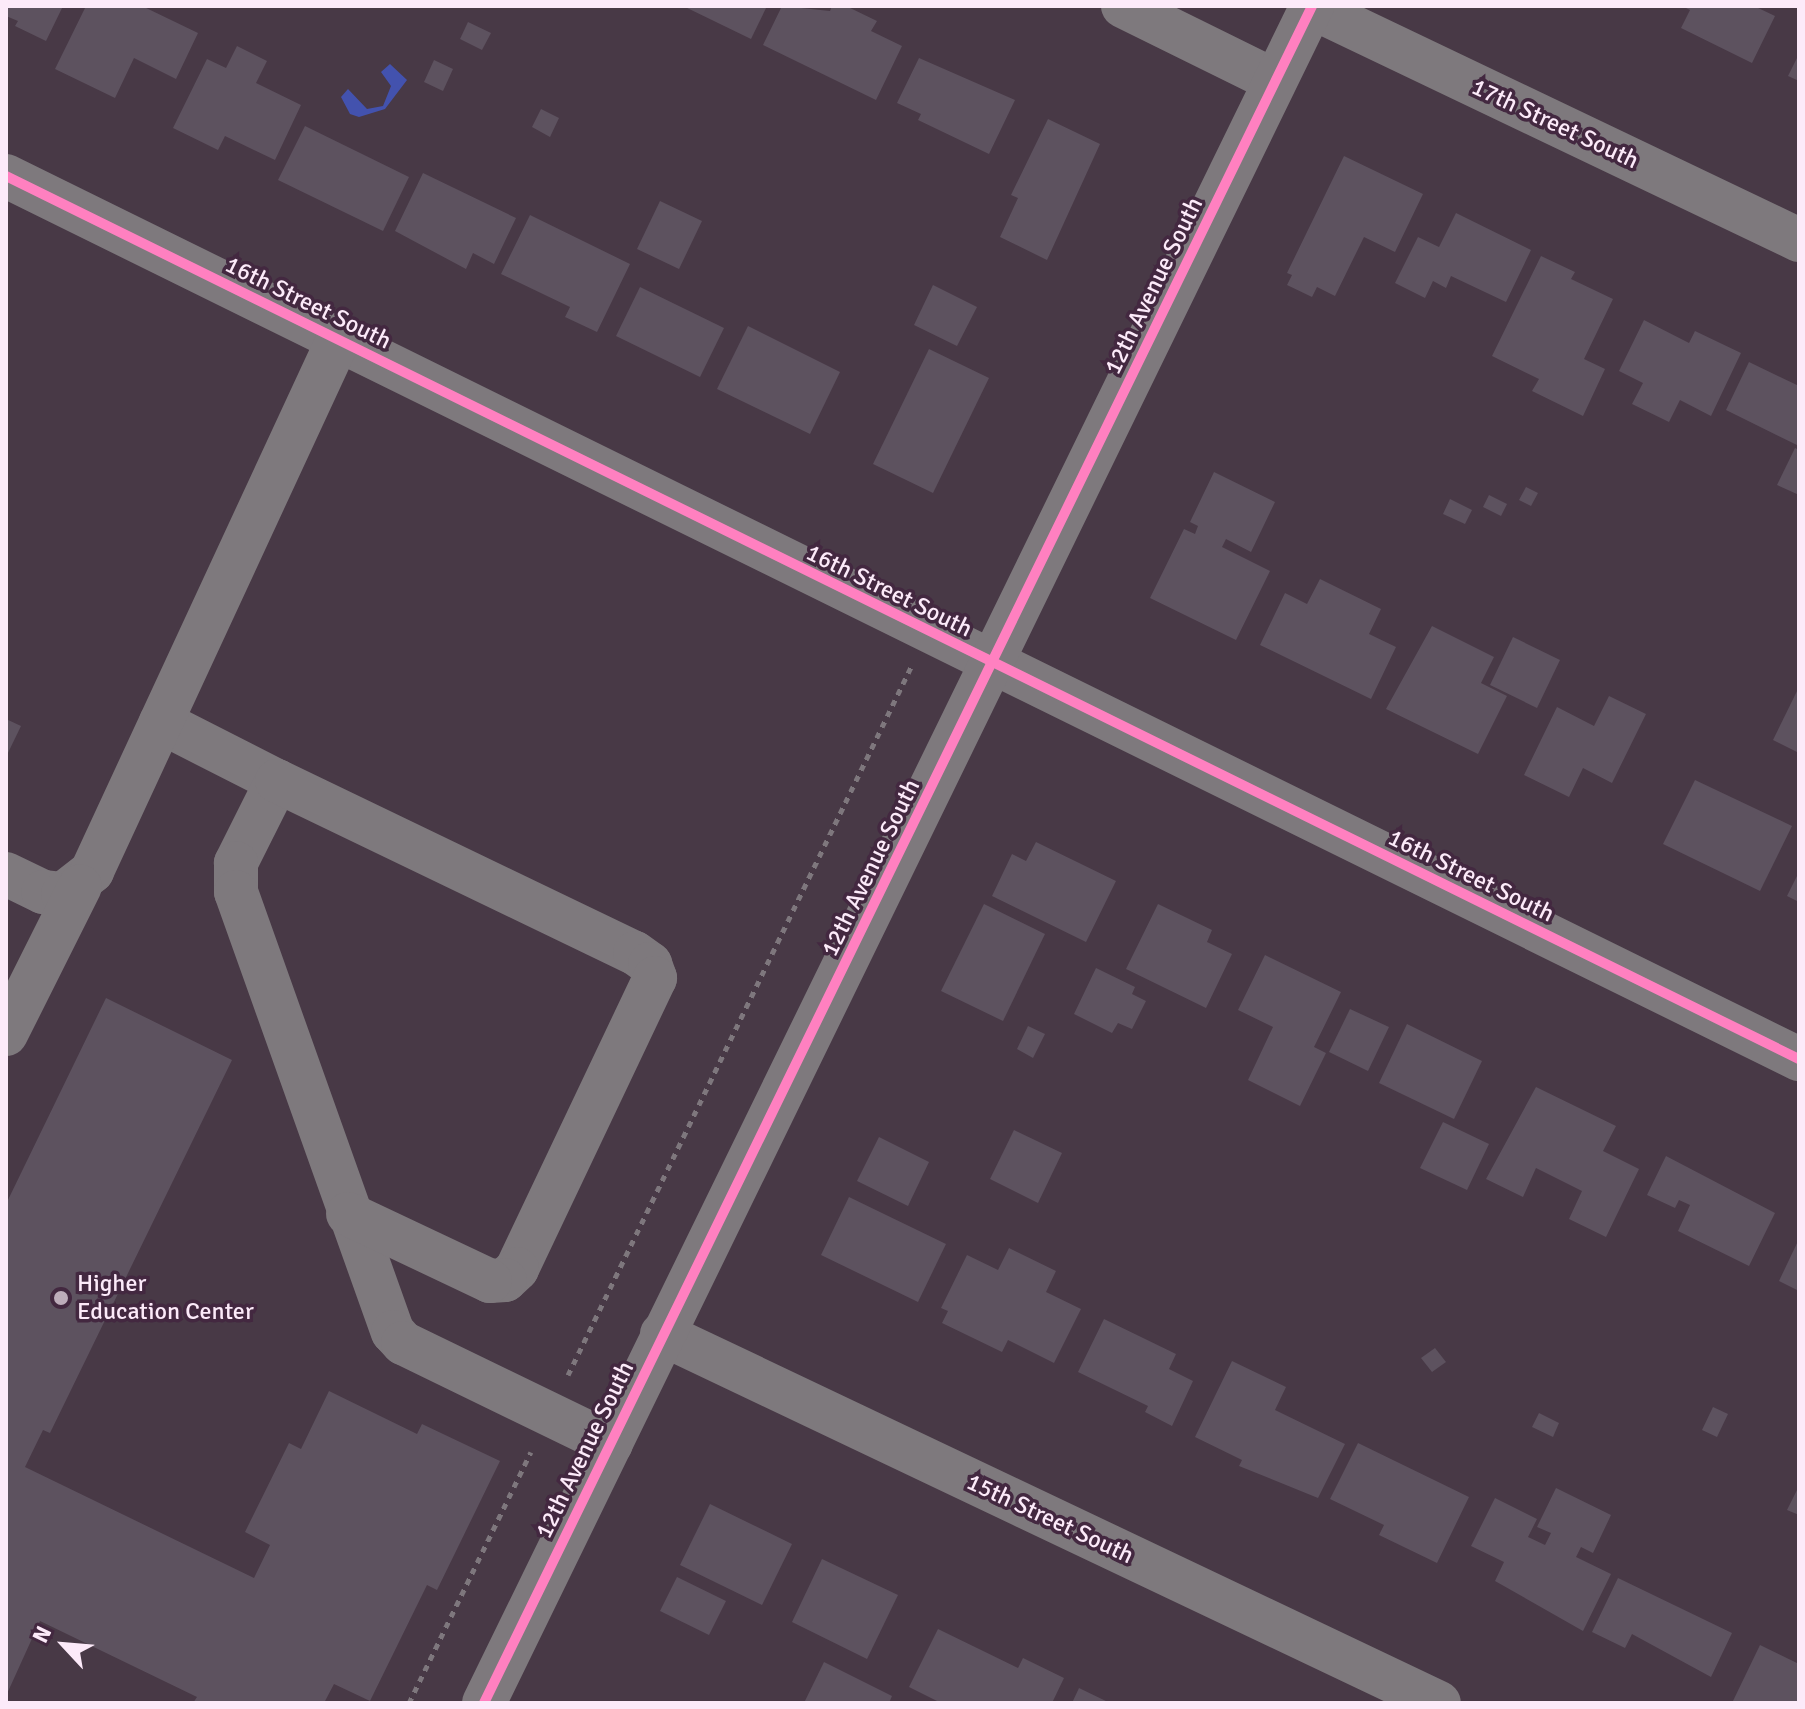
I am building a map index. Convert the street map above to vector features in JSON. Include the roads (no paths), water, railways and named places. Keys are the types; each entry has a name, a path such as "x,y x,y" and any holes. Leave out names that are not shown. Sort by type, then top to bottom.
{"street":[{"path":"1123,6 1275,81"},
{"name":"12th Avenue South","path":"484,1703 662,1334 994,665 1311,7"},
{"name":"17th Street South","path":"1311,7 1799,240"},
{"name":"16th Street South","path":"6,176 1799,1059"},
{"path":"6,1034 80,886 92,871 338,340"},
{"path":"161,722 635,953 650,964 655,978 517,1269 505,1280 490,1281 348,1214"},
{"path":"277,781 236,863 236,892 383,1315 403,1343 611,1444"},
{"path":"6,874 43,892 63,894 80,886"},
{"name":"15th Street South","path":"662,1334 1439,1703"}],"water":[{"path":"390,64 407,80 385,109 359,117 350,114 341,97 348,89 367,109 383,106 391,86 381,72"}],"place":[{"name":"Higher Education Center","path":"61,1298"}]}
